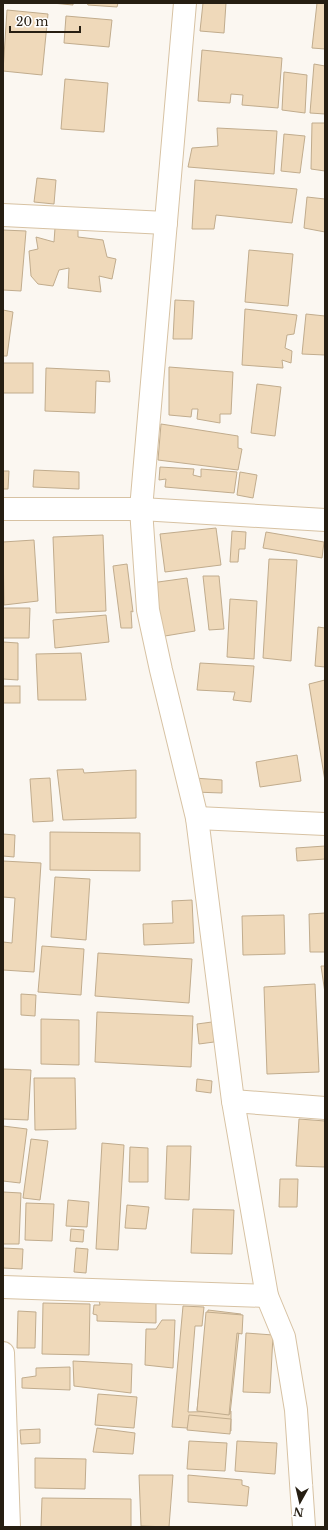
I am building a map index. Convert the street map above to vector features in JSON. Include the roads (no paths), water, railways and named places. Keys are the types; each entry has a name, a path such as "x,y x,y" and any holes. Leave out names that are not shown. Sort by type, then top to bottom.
{"street":[{"path":"185,3 141,509 148,610 197,818 233,1101 267,1296 284,1337 296,1410 304,1527"},
{"path":"3,215 166,223"},
{"path":"3,509 141,509 325,520"},
{"path":"197,818 325,824"},
{"path":"233,1101 325,1108"},
{"path":"3,1287 267,1296"},
{"path":"3,1353 9,1527"}]}
